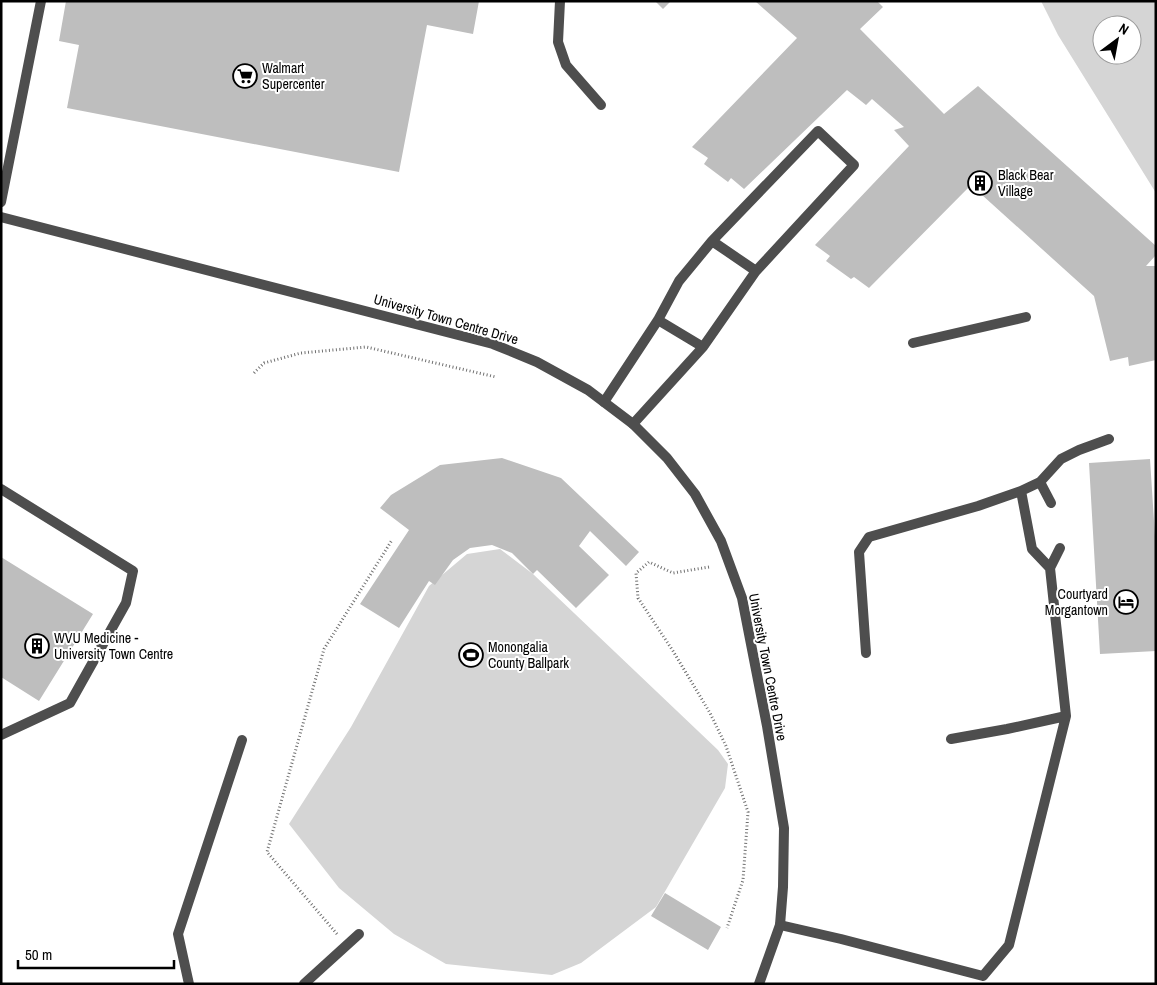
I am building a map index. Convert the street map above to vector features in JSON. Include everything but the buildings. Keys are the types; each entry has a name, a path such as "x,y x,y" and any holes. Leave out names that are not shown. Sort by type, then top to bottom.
{"street":[{"path":"1,202 41,1"},
{"path":"560,1 558,42 566,65 601,105"},
{"path":"604,402 658,320 679,281 712,241 818,131 854,165 756,271 703,347 633,424"},
{"name":"University Town Centre Drive","path":"1,217 492,344 537,362 588,390 633,424 667,458 695,494 721,541 742,598 767,726 784,828 783,887 780,925 759,984"},
{"path":"712,241 756,271"},
{"path":"913,343 1026,317"},
{"path":"658,320 703,347"},
{"path":"866,653 859,552 869,537 978,506 1021,491 1040,482 1061,459 1109,439"},
{"path":"1040,482 1051,504"},
{"path":"1,490 134,571 126,603 70,702 1,735"},
{"path":"1021,491 1032,549 1050,568"},
{"path":"780,925 984,976 1009,945 1066,716 1050,568 1060,548"},
{"path":"951,738 1007,729 1066,716"},
{"path":"189,984 178,934 242,740"},
{"path":"304,984 359,934"}],"path":[{"path":"254,373 264,363 301,353 366,347 496,377"},
{"path":"337,934 267,852 324,649 392,540"},
{"path":"709,567 673,573 650,562 636,573 638,598 710,713 726,746 748,812 743,880 727,928"}],"shaded area":[{"path":"1041,1 1156,1 1156,193 1058,35"},
{"path":"500,549 533,574 718,750 728,764 725,788 656,907 581,963 552,975 446,964 394,934 339,888 289,824 351,727 429,586 467,554"}],"place":[{"name":"Walmart Supercenter","path":"245,76"},
{"name":"Black Bear Village","path":"980,183"},
{"name":"Courtyard Morgantown","path":"1126,602"},
{"name":"WVU Medicine - University Town Centre","path":"37,646"},
{"name":"Monongalia County Ballpark","path":"471,655"}]}
